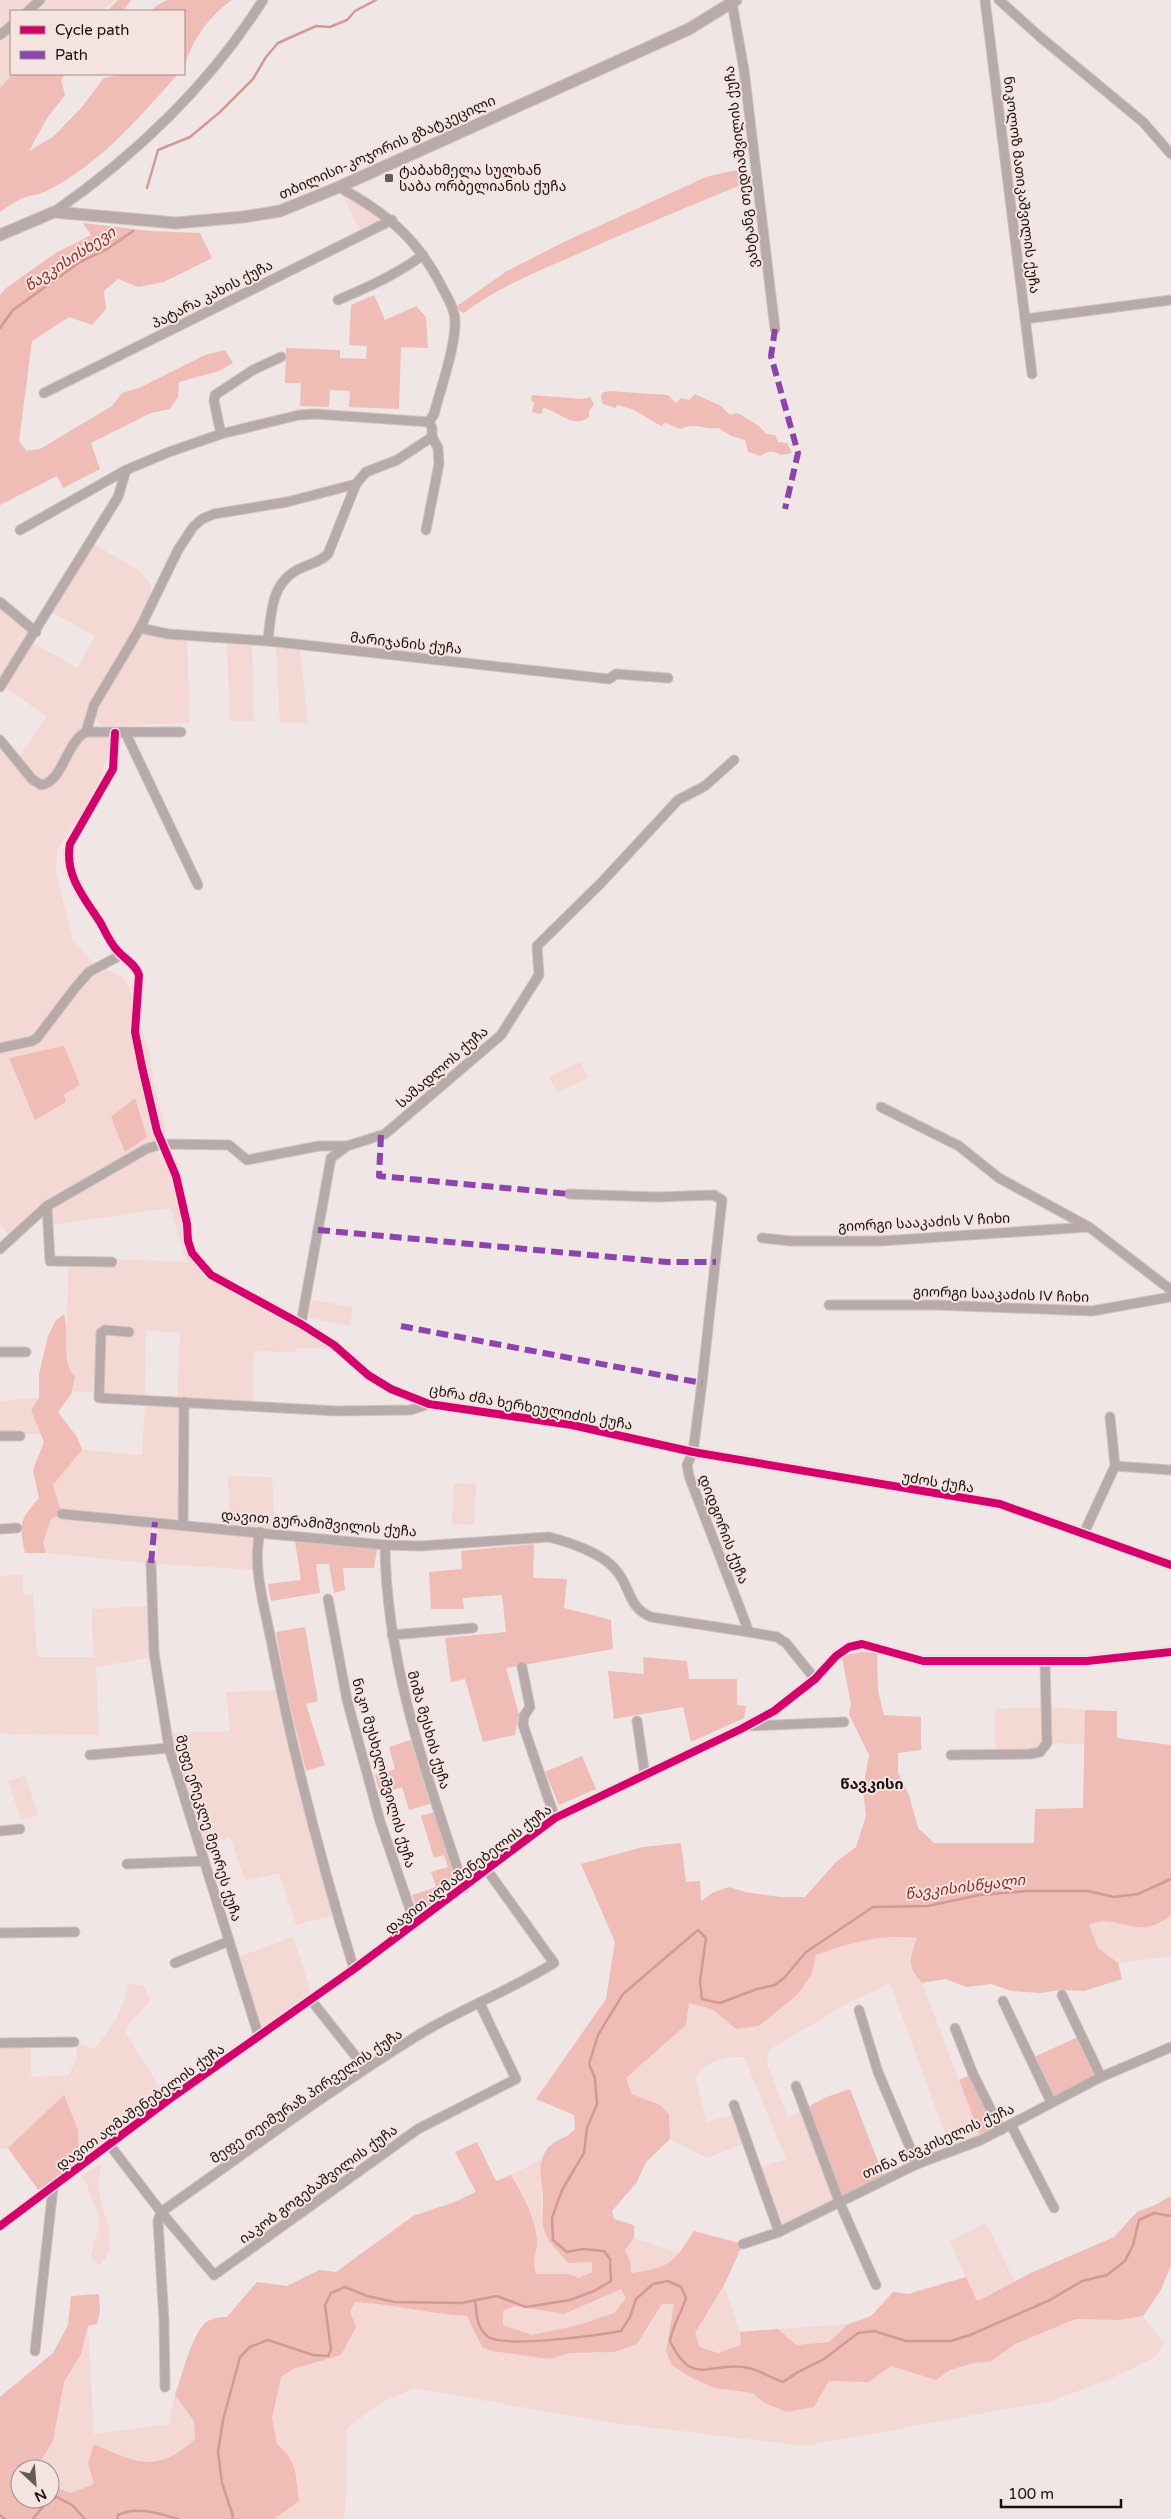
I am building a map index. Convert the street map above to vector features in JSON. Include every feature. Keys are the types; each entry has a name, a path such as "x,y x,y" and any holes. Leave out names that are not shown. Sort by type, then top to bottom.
{"main road":[{"name":"თბილისი-კოჯორის გზატკეცილი","path":"0,235 54,212 78,212 151,222 205,222 280,211 339,187 689,29 734,1"}],"street":[{"path":"29,10 40,0"},
{"path":"54,212 96,182 134,151 239,38 263,0"},
{"name":"ნიკოლოზ მათიკაშვილის ქუჩა","path":"984,0 1032,374"},
{"path":"999,0 1039,36 1143,122 1171,154"},
{"name":"ვახტანგ თედიაშვილის ქუჩა","path":"734,1 775,328"},
{"path":"0,36 10,27"},
{"path":"339,187 373,205 392,220 432,267 455,313 455,327 449,356 434,414 429,422"},
{"name":"პატარა კახის ქუჩა","path":"44,393 392,220"},
{"path":"338,300 396,273 423,255"},
{"path":"1025,319 1171,300"},
{"path":"221,434 214,401 215,396 253,370 281,357"},
{"path":"20,530 126,470 221,434 299,415 315,414 429,422"},
{"path":"426,530 440,464 438,448 432,437 432,428 429,422"},
{"path":"268,641 276,591 282,581 297,570 323,559 328,554 356,484 366,472 397,460 432,437"},
{"path":"0,687 36,632 118,497 126,470"},
{"path":"86,732 94,705 140,628 178,550 193,527 202,519 214,514 287,502 356,484"},
{"path":"0,602 36,632"},
{"name":"მარიჯანის ქუჩა","path":"140,628 168,634 268,641 609,679 616,674 668,678"},
{"path":"0,740 32,779 41,785 51,782 78,737 86,732 181,732"},
{"path":"125,732 198,884"},
{"name":"ცხრა ძმა ხერხეულიძის ქუჩა","path":"115,733 113,769 88,815 74,834 68,852 71,872 84,901 121,955 136,967 139,975 135,1032 148,1098 162,1144 176,1176 192,1253 211,1275 334,1345 368,1375 391,1388 429,1404 572,1425 693,1452"},
{"name":"სამადლოს ქუჩა","path":"162,1144 228,1145 247,1160 329,1145 347,1146 386,1134 501,1035 539,975 537,946 601,883 678,800 705,786 734,760"},
{"path":"0,1048 38,1038 75,988 90,972 121,955"},
{"path":"880,1108 959,1146 999,1178 1089,1227 1171,1290"},
{"path":"0,1249 47,1206 146,1149 162,1144"},
{"path":"300,1324 331,1158 347,1146"},
{"name":"დიდგორის ქუჩა","path":"569,1194 657,1197 714,1195 722,1200 693,1452 687,1465 688,1476 749,1632"},
{"path":"47,1206 50,1261 112,1262"},
{"name":"გიორგი სააკაძის V ჩიხი","path":"762,1238 790,1241 881,1241 1089,1227"},
{"name":"გიორგი სააკაძის IV ჩიხი","path":"829,1305 937,1304 1092,1312 1171,1297"},
{"path":"129,1332 102,1331 98,1397 337,1410 410,1410 429,1404"},
{"path":"0,1352 26,1352"},
{"path":"183,1524 184,1402"},
{"path":"1084,1533 1115,1466 1110,1417"},
{"path":"0,1436 20,1436"},
{"name":"უძოს ქუჩა","path":"693,1452 1000,1504 1171,1565"},
{"path":"1115,1466 1171,1470"},
{"name":"დავით გურამიშვილის ქუჩა","path":"62,1514 421,1546 548,1537 566,1542 610,1564 621,1578 634,1606 641,1613 651,1617 749,1632"},
{"path":"0,1529 18,1528"},
{"path":"260,1532 256,1549 258,1570 281,1690 337,1914 354,1969"},
{"name":"მიშა მესხის ქუჩა","path":"384,1544 385,1586 404,1698 464,1888"},
{"name":"მეფე ერეკლე მეორეს ქუჩა","path":"151,1563 154,1653 169,1748 259,2036"},
{"name":"ნიკო მუსხელიშვილის ქუჩა","path":"328,1599 347,1700 380,1821 415,1924"},
{"path":"392,1635 473,1628"},
{"path":"749,1632 777,1637 786,1643 816,1679"},
{"name":"დავით აღმაშენებელის ქუჩა","path":"0,2226 109,2144 354,1969 555,1818 748,1726 774,1711 816,1679 836,1656 849,1647 862,1644 923,1661 1088,1661 1171,1652"},
{"path":"951,1755 1030,1754 1040,1752 1046,1742 1045,1662"},
{"path":"522,1667 530,1707 524,1716 523,1725 555,1818"},
{"path":"637,1721 645,1776"},
{"path":"748,1726 844,1722"},
{"path":"90,1755 169,1748"},
{"path":"0,1831 20,1829"},
{"path":"127,1864 203,1861"},
{"name":"მეფე თეიმურაზ პირველის ქუჩა","path":"161,2212 365,2068 423,2032 480,2004 554,1963 488,1870"},
{"path":"0,1933 75,1932"},
{"path":"175,1963 229,1941"},
{"path":"1062,1994 1101,2077"},
{"path":"311,2000 365,2068"},
{"path":"1002,2001 1051,2102"},
{"name":"იაკობ გოგებაშვილის ქუჩა","path":"109,2144 161,2212 214,2275 418,2129 516,2079 480,2004"},
{"path":"859,2010 878,2072 917,2164"},
{"path":"955,2028 973,2074 1001,2130"},
{"path":"0,2043 74,2042"},
{"name":"თინა წავკისელის ქუჩა","path":"743,2244 779,2232 917,2164 952,2152 1001,2130 1101,2077 1171,2046"},
{"path":"796,2086 839,2201 876,2285"},
{"path":"734,2104 779,2232"},
{"path":"1011,2125 1054,2208"},
{"path":"35,2351 53,2188"},
{"path":"161,2212 158,2222 164,2321 165,2387"}],"shaded area":[{"path":"0,0 114,0 104,10 10,10 10,75 40,75 0,115"},
{"path":"118,0 131,0 124,10 108,10"},
{"path":"167,0 232,0 202,29 185,64 185,10 153,10"},
{"path":"12,75 64,75 61,80 65,95 47,118 29,151 54,136 81,108 104,78 118,75 177,75 133,124 83,168 45,192 20,199 0,212 0,88"},
{"path":"744,170 746,183 636,228 529,275 489,296 464,313 454,308 507,271 566,241 706,177"},
{"path":"346,193 387,219 361,233 343,195"},
{"path":"83,223 150,231 200,233 212,258 164,282 138,287 118,279 104,291 106,309 92,325 69,317 32,341 19,441 27,451 40,449 112,406 122,393 141,387 205,355 225,350 233,363 219,371 179,382 178,397 170,409 151,413 91,443 100,469 63,488 57,476 0,505 0,295 5,289 54,254 91,235"},
{"path":"374,295 385,320 416,306 426,317 428,348 401,347 399,409 349,407 350,391 330,390 329,407 300,406 301,383 285,383 286,348 340,350 340,358 366,359 367,346 349,345 351,305"},
{"path":"609,391 668,395 676,403 681,398 689,400 695,394 721,406 730,415 738,413 759,426 766,434 775,435 778,442 787,443 792,453 781,455 771,452 761,456 748,452 745,440 731,436 719,428 690,426 681,429 665,423 661,426 634,410 618,405 615,408 603,404 602,393"},
{"path":"532,395 582,399 590,397 594,404 589,411 589,417 583,420 572,421 545,408 542,409 543,413 540,414 532,412 534,403 531,400"},
{"path":"92,543 140,571 151,585 150,598 92,708 90,717 97,732 117,733 93,796 57,850 56,873 73,940 95,965 35,1036 0,1045 0,746 18,758 47,717 5,687 33,643 78,668 95,636 52,612"},
{"path":"1,607 32,632 0,682 0,609"},
{"path":"139,634 187,639 190,723 104,726 97,721 96,715"},
{"path":"227,643 252,646 254,721 230,721"},
{"path":"276,647 300,650 308,723 280,723"},
{"path":"102,968 123,977 130,988 150,1053 153,1082 165,1125 166,1138 144,1145 49,1199 8,1234 0,1224 0,1050 33,1043 90,974","holes":["64,1047 80,1085 63,1094"]},
{"path":"64,1046 80,1085 64,1094 66,1102 35,1120 9,1058"},
{"path":"580,1062 588,1078 557,1093 549,1077"},
{"path":"135,1098 147,1137 125,1152 111,1117"},
{"path":"154,1150 167,1163 184,1223 186,1243 206,1275 296,1323 332,1349 296,1348 296,1352 254,1351 253,1402 177,1398 180,1333 146,1330 145,1396 72,1391 75,1377 68,1370 66,1351 69,1257 187,1262 170,1208 50,1225 49,1208"},
{"path":"312,1300 353,1307 350,1326 309,1318"},
{"path":"64,1314 68,1363 70,1371 75,1377 71,1394 58,1412 77,1437 82,1450 53,1485 62,1514 51,1519 43,1542 46,1553 25,1553 22,1523 39,1498 33,1470 44,1442 31,1410 39,1398 39,1374 48,1336 56,1320"},
{"path":"39,1398 31,1410 41,1434 0,1434 0,1401"},
{"path":"145,1402 182,1405 181,1520 61,1510 53,1485 82,1450 142,1455"},
{"path":"228,1476 272,1477 275,1530 230,1526"},
{"path":"454,1483 476,1484 474,1525 452,1524"},
{"path":"58,1516 152,1525 148,1563 46,1553 43,1542 51,1519"},
{"path":"158,1526 256,1535 252,1549 255,1570 156,1564"},
{"path":"295,1541 377,1549 374,1568 343,1568 345,1590 334,1593 329,1564 316,1564 320,1593 271,1601 268,1584 301,1580"},
{"path":"534,1544 533,1578 567,1579 564,1608 611,1620 613,1649 506,1668 519,1714 515,1735 483,1742 465,1679 451,1682 445,1638 506,1632 502,1595 463,1598 464,1609 431,1609 429,1572 462,1569 461,1551"},
{"path":"22,1574 23,1594 33,1594 37,1657 93,1657 92,1609 149,1606 153,1657 96,1667 99,1735 0,1734 0,1576"},
{"path":"305,1627 318,1701 306,1704 325,1765 306,1771 286,1688 276,1632"},
{"path":"861,1652 877,1653 878,1691 884,1715 921,1717 921,1750 898,1753 898,1773 909,1795 918,1828 934,1843 1034,1843 1035,1809 1083,1808 1085,1710 1117,1711 1117,1738 1171,1745 1171,1915 1159,1923 1148,1927 1109,1922 1089,1925 1098,1948 1118,1963 1122,1979 1084,1991 1061,1990 1040,1993 1012,1991 991,1984 967,1987 945,1979 922,1983 913,1971 911,1962 917,1938 890,1937 865,1940 816,1955 812,1974 797,1995 759,2026 736,2029 712,2009 689,2003 686,2025 626,2078 632,2094 660,2105 669,2114 670,2139 646,2162 637,2182 612,2211 614,2219 634,2225 634,2238 625,2250 630,2261 631,2273 654,2269 669,2262 681,2250 694,2231 743,2244 724,2285 695,2333 700,2347 718,2353 741,2345 740,2332 778,2329 796,2345 829,2342 848,2324 871,2316 893,2292 908,2294 966,2277 977,2301 1033,2272 1114,2237 1137,2212 1171,2196 1171,2265 1161,2290 1143,2316 1118,2320 1076,2319 1015,2344 990,2362 973,2363 950,2370 936,2380 891,2366 869,2382 829,2381 814,2407 786,2412 763,2402 753,2393 714,2388 690,2377 672,2365 666,2352 674,2304 662,2304 637,2344 615,2352 570,2353 550,2359 492,2351 482,2347 467,2316 355,2302 350,2312 356,2327 341,2355 293,2369 281,2377 272,2418 277,2444 288,2455 295,2470 299,2501 274,2519 0,2519 0,2397 53,2353 68,2325 71,2296 99,2294 100,2312 97,2324 88,2326 81,2354 64,2382 53,2441 42,2459 10,2459 10,2509 60,2509 60,2488 70,2493 94,2484 88,2463 94,2444 122,2456 146,2462 169,2457 195,2439 194,2421 175,2395 195,2337 205,2323 213,2319 227,2317 257,2282 287,2286 319,2270 336,2272 413,2216 452,2203 476,2192 455,2152 477,2142 496,2181 511,2175 520,2190 533,2222 537,2239 534,2259 536,2274 568,2274 579,2278 592,2272 592,2262 568,2263 545,2234 542,2219 543,2198 540,2173 542,2161 547,2149 553,2143 569,2135 575,2129 574,2115 536,2099 606,1999 615,1942 581,1864 643,1847 681,1843 686,1882 700,1881 701,1901 714,1892 729,1887 745,1892 780,1897 805,1897 836,1862 856,1847 866,1816 863,1788 869,1755 849,1714 851,1704 842,1658","holes":["621,2289 626,2298 614,2313 578,2325 532,2335 503,2325 503,2311 514,2306 564,2314"]},
{"path":"643,1657 687,1661 689,1679 737,1679 737,1705 746,1706 744,1718 691,1742 683,1707 614,1719 608,1671 644,1674"},
{"path":"278,1690 335,1915 296,1925 279,1873 245,1881 230,1837 202,1845 170,1733 230,1731 226,1692"},
{"path":"1046,1707 1085,1710 1085,1744 1047,1743 1040,1752 995,1755 995,1709"},
{"path":"411,1740 430,1804 409,1810 402,1787 380,1794 375,1775 395,1769 389,1747"},
{"path":"582,1756 596,1789 559,1805 545,1772"},
{"path":"25,1775 38,1815 21,1820 8,1781"},
{"path":"434,1812 457,1886 418,1914 412,1895 436,1887 431,1872 448,1867 444,1855 434,1858 421,1816"},
{"path":"1171,1915 1171,1956 1118,1963 1098,1948 1089,1925 1109,1922 1148,1927 1159,1923"},
{"path":"891,1935 917,1938 914,1973 922,1983 981,2138 951,2150 890,1983 843,2006 769,2050 767,2064 788,2118 805,2109 839,2201 779,2232 757,2168 786,2159 744,2057 729,2057 716,2060 695,2077 707,2122 737,2113 748,2142 707,2158 670,2139 669,2114 660,2105 632,2094 626,2078 686,2025 689,2003 712,2008 727,2022 812,1974 815,1955 851,1942"},
{"path":"293,1937 312,1995 261,2031 238,1957"},
{"path":"128,1984 143,1985 150,2001 128,2025 126,2033 166,2098 79,2163 78,2130 64,2095 8,2148 0,2149 0,2048 31,2047 31,2077 69,2075 76,2060 77,2043 95,2049 120,2011"},
{"path":"1080,2036 1099,2075 1052,2098 1032,2058"},
{"path":"972,2074 999,2128 981,2138 959,2080"},
{"path":"850,2089 885,2180 839,2201 805,2109 824,2098"},
{"path":"64,2095 78,2130 79,2163 39,2191 8,2148"},
{"path":"542,2159 541,2218 582,2261 592,2261 592,2272 579,2278 568,2274 536,2274 532,2262 537,2242 511,2175"},
{"path":"101,2164 98,2184 99,2194 108,2226 110,2247 106,2257 99,2266 91,2257 100,2221 87,2185 81,2176"},
{"path":"986,2223 1014,2281 976,2301 950,2241"},
{"path":"634,2238 680,2254 659,2269 631,2273 630,2261 625,2250"},
{"path":"724,2285 740,2332 741,2345 718,2353 700,2347 694,2333"},
{"path":"621,2289 627,2298 614,2313 578,2325 532,2335 503,2325 503,2311 514,2306 564,2314"},
{"path":"355,2302 467,2316 482,2347 550,2359 570,2353 598,2354 647,2331 662,2304 675,2304 666,2352 714,2388 753,2393 763,2402 814,2407 829,2381 869,2382 891,2366 936,2380 950,2370 973,2363 990,2362 1015,2344 1076,2319 1118,2320 1143,2316 1164,2343 1155,2357 1108,2380 1051,2401 805,2446 613,2423 413,2388 377,2405 346,2429 347,2484 344,2519 274,2519 299,2500 288,2455 277,2444 272,2418 281,2377 293,2369 342,2354 350,2312"},
{"path":"848,2324 829,2342 796,2345 778,2329"},
{"path":"88,2326 94,2434 169,2424 175,2395 194,2421 195,2439 182,2450 169,2457 158,2461 146,2462 123,2457 94,2445 88,2463 94,2484 70,2493 60,2488 60,2459 42,2459 53,2441 64,2382 81,2354"}],"waterway":[{"name":"წავკისისხევი","path":"147,188 158,150 190,137 220,112 253,79 266,57 278,43 316,26 330,27 347,20 355,11 376,0"},
{"name":"წავკისისხევი","path":"0,328 13,310 80,262 107,249 133,231"},
{"name":"წავკისისწყალი","path":"232,2519 233,2516 222,2483 218,2452 223,2420 240,2357 250,2347 268,2340 313,2355 328,2356 331,2350 325,2305 331,2293 345,2287 367,2296 395,2302 461,2303 497,2296 526,2307 570,2300 594,2291 611,2281 610,2259 604,2251 583,2249 567,2252 553,2240 552,2218 562,2190 584,2153 587,2128 597,2104 595,2078 589,2064 598,2035 623,1994 698,1930 706,1938 700,1981 702,1999 720,2003 757,1989 775,1985 784,1978 806,1952 873,1907 928,1906 979,1895 1027,1891 1088,1891 1114,1897 1138,1894 1171,1879"},
{"path":"475,2300 478,2320 483,2332 496,2340 530,2341 573,2338 621,2331 630,2317 636,2299 653,2284 668,2281 681,2287 686,2298 670,2341 686,2364 702,2370 743,2367 759,2371 783,2382 824,2359 858,2333 874,2331 906,2341 951,2341 970,2335 1050,2300 1082,2281 1107,2275 1125,2261 1133,2245 1139,2220 1154,2213 1171,2216"},
{"name":"წავკისისხევი","path":"33,2519 45,2504 57,2497 72,2505 85,2519"},
{"name":"წავკისისწყალი","path":"117,2519 118,2515 133,2511 155,2513 178,2519"},
{"name":"წავკისისხევი","path":"0,2515 5,2519"}],"marked path":[{"path":"775,329 771,356 798,453 785,509"},
{"path":"381,1135 379,1176 569,1194"},
{"path":"318,1230 667,1262 716,1262"},
{"path":"401,1326 702,1383"},
{"path":"151,1563 155,1522"}],"cycle path":[{"path":"115,733 113,769 70,844 70,866 77,886 111,943 135,967 139,975 135,1032 157,1131 176,1176 192,1253 211,1275 301,1324 334,1345 368,1375 391,1389 429,1404 572,1425 693,1452 1000,1504 1171,1565"},
{"path":"0,2226 171,2098 354,1969 555,1818 741,1729 774,1711 815,1679 836,1656 849,1647 862,1644 923,1661 1087,1661 1171,1652"}],"place":[{"name":"ტაბახმელა სულხან საბა ორბელიანის ქუჩა","path":"389,178"}],"district":[{"name":"წავკისი","path":"872,1784"}]}
